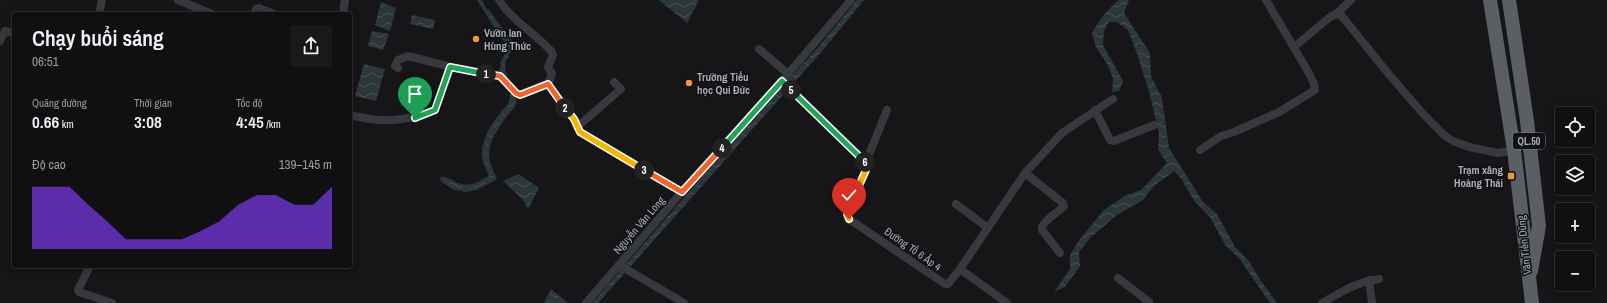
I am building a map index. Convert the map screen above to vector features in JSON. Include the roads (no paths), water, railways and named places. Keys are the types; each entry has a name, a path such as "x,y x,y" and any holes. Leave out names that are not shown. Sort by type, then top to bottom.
{"highway":[{"name":"Văn Tiến Dũng","path":"1490,0 1514,150 1528,281"},
{"name":"Văn Tiến Dũng","path":"1510,0 1527,121 1539,226 1534,261 1528,281"},
{"name":"QL.50","path":"1528,281 1532,303"}],"street":[{"path":"99,12 102,0"},
{"path":"178,0 207,12"},
{"path":"343,12 345,0"},
{"path":"499,0 503,7 526,30 551,51 553,55 548,67 552,74 548,84"},
{"name":"Nguyễn Văn Long","path":"586,303 682,192 782,81 851,0"},
{"path":"1200,150 1221,136 1234,132 1279,112 1314,91 1314,84 1266,0"},
{"path":"1294,47 1330,17 1336,14 1351,0"},
{"path":"255,12 256,9 259,8 269,12"},
{"path":"1336,14 1341,15 1424,115 1444,135 1453,141 1469,147 1498,153 1514,150"},
{"path":"0,41 5,31 12,33"},
{"path":"759,49 788,74"},
{"path":"398,68 395,66 398,60 408,56 450,67 500,76 515,92 522,95 548,84"},
{"path":"352,116 367,120 396,121 415,118 435,110 450,67"},
{"path":"782,81 865,161 887,110"},
{"path":"577,127 621,89 614,82"},
{"path":"548,84 574,119 580,132 682,192"},
{"path":"1007,303 960,269 1025,173 1062,133 1113,99"},
{"path":"1095,110 1110,140 1114,141 1154,125"},
{"name":"Đường Tổ 6 Ấp 4","path":"865,161 866,170 849,208 847,214 849,219 942,283 948,284 960,269"},
{"path":"1025,173 1063,203 1064,206 1047,219 1042,227 1042,230 1060,253"},
{"path":"956,204 988,228"},
{"path":"619,265 684,303"},
{"path":"89,268 78,290 79,292 112,303"},
{"path":"1118,278 1148,302"},
{"path":"1322,303 1354,285 1369,280 1379,279"},
{"path":"1369,280 1372,303"}],"water":[{"path":"478,0 482,0 488,12 508,35 514,47 505,66 507,75 515,93 516,103 496,131 489,146 489,161 496,178 472,190 461,191 450,187 441,178 446,178 462,186 472,186 489,175 483,156 484,146 487,137 497,119 510,103 510,92 499,73 502,59 509,48 508,43 502,38"},
{"path":"659,0 699,0 687,23"},
{"path":"857,0 864,0 823,50 598,303 592,303 743,130 819,46"},
{"path":"1119,0 1129,0 1124,13 1150,53 1151,76 1162,98 1169,148 1203,202 1217,214 1235,247 1248,260 1277,303 1271,303 1267,299 1239,258 1225,245 1210,217 1195,202 1180,177 1174,171 1154,186 1143,200 1117,215 1090,238 1079,252 1080,266 1065,287 1054,292 1070,269 1070,255 1079,240 1104,210 1124,196 1141,190 1167,163 1158,150 1159,134 1149,91 1128,30 1117,22 1109,22 1104,31 1103,45 1123,81 1119,91 1112,92 1113,78 1107,64 1096,47 1092,33 1104,15"},
{"path":"381,2 396,8 390,31 375,25"},
{"path":"412,15 435,20 433,29 410,24"},
{"path":"372,31 389,34 383,50 368,46"},
{"path":"364,64 385,69 376,101 355,96"},
{"path":"518,174 539,188 528,209 523,200 503,181"},
{"path":"551,289 567,302 567,303 544,303"}],"waterway":[{"path":"478,0 510,48 501,63"},
{"path":"488,10 504,32"},
{"path":"508,37 513,45"},
{"path":"484,163 483,154 486,138 494,123 510,103 510,100"},
{"path":"464,191 476,189 496,178 489,161 489,146 495,132 516,102"},
{"path":"454,182 441,178 442,181 454,189"},
{"path":"458,184 465,186 472,185 486,178"}],"place":[{"name":"Vườn lan Hùng Thức","path":"476,39"},
{"name":"Trường Tiểu học Qui Đức","path":"689,83"},
{"name":"Trạm xăng Hoàng Thái","path":"1511,176"}]}
